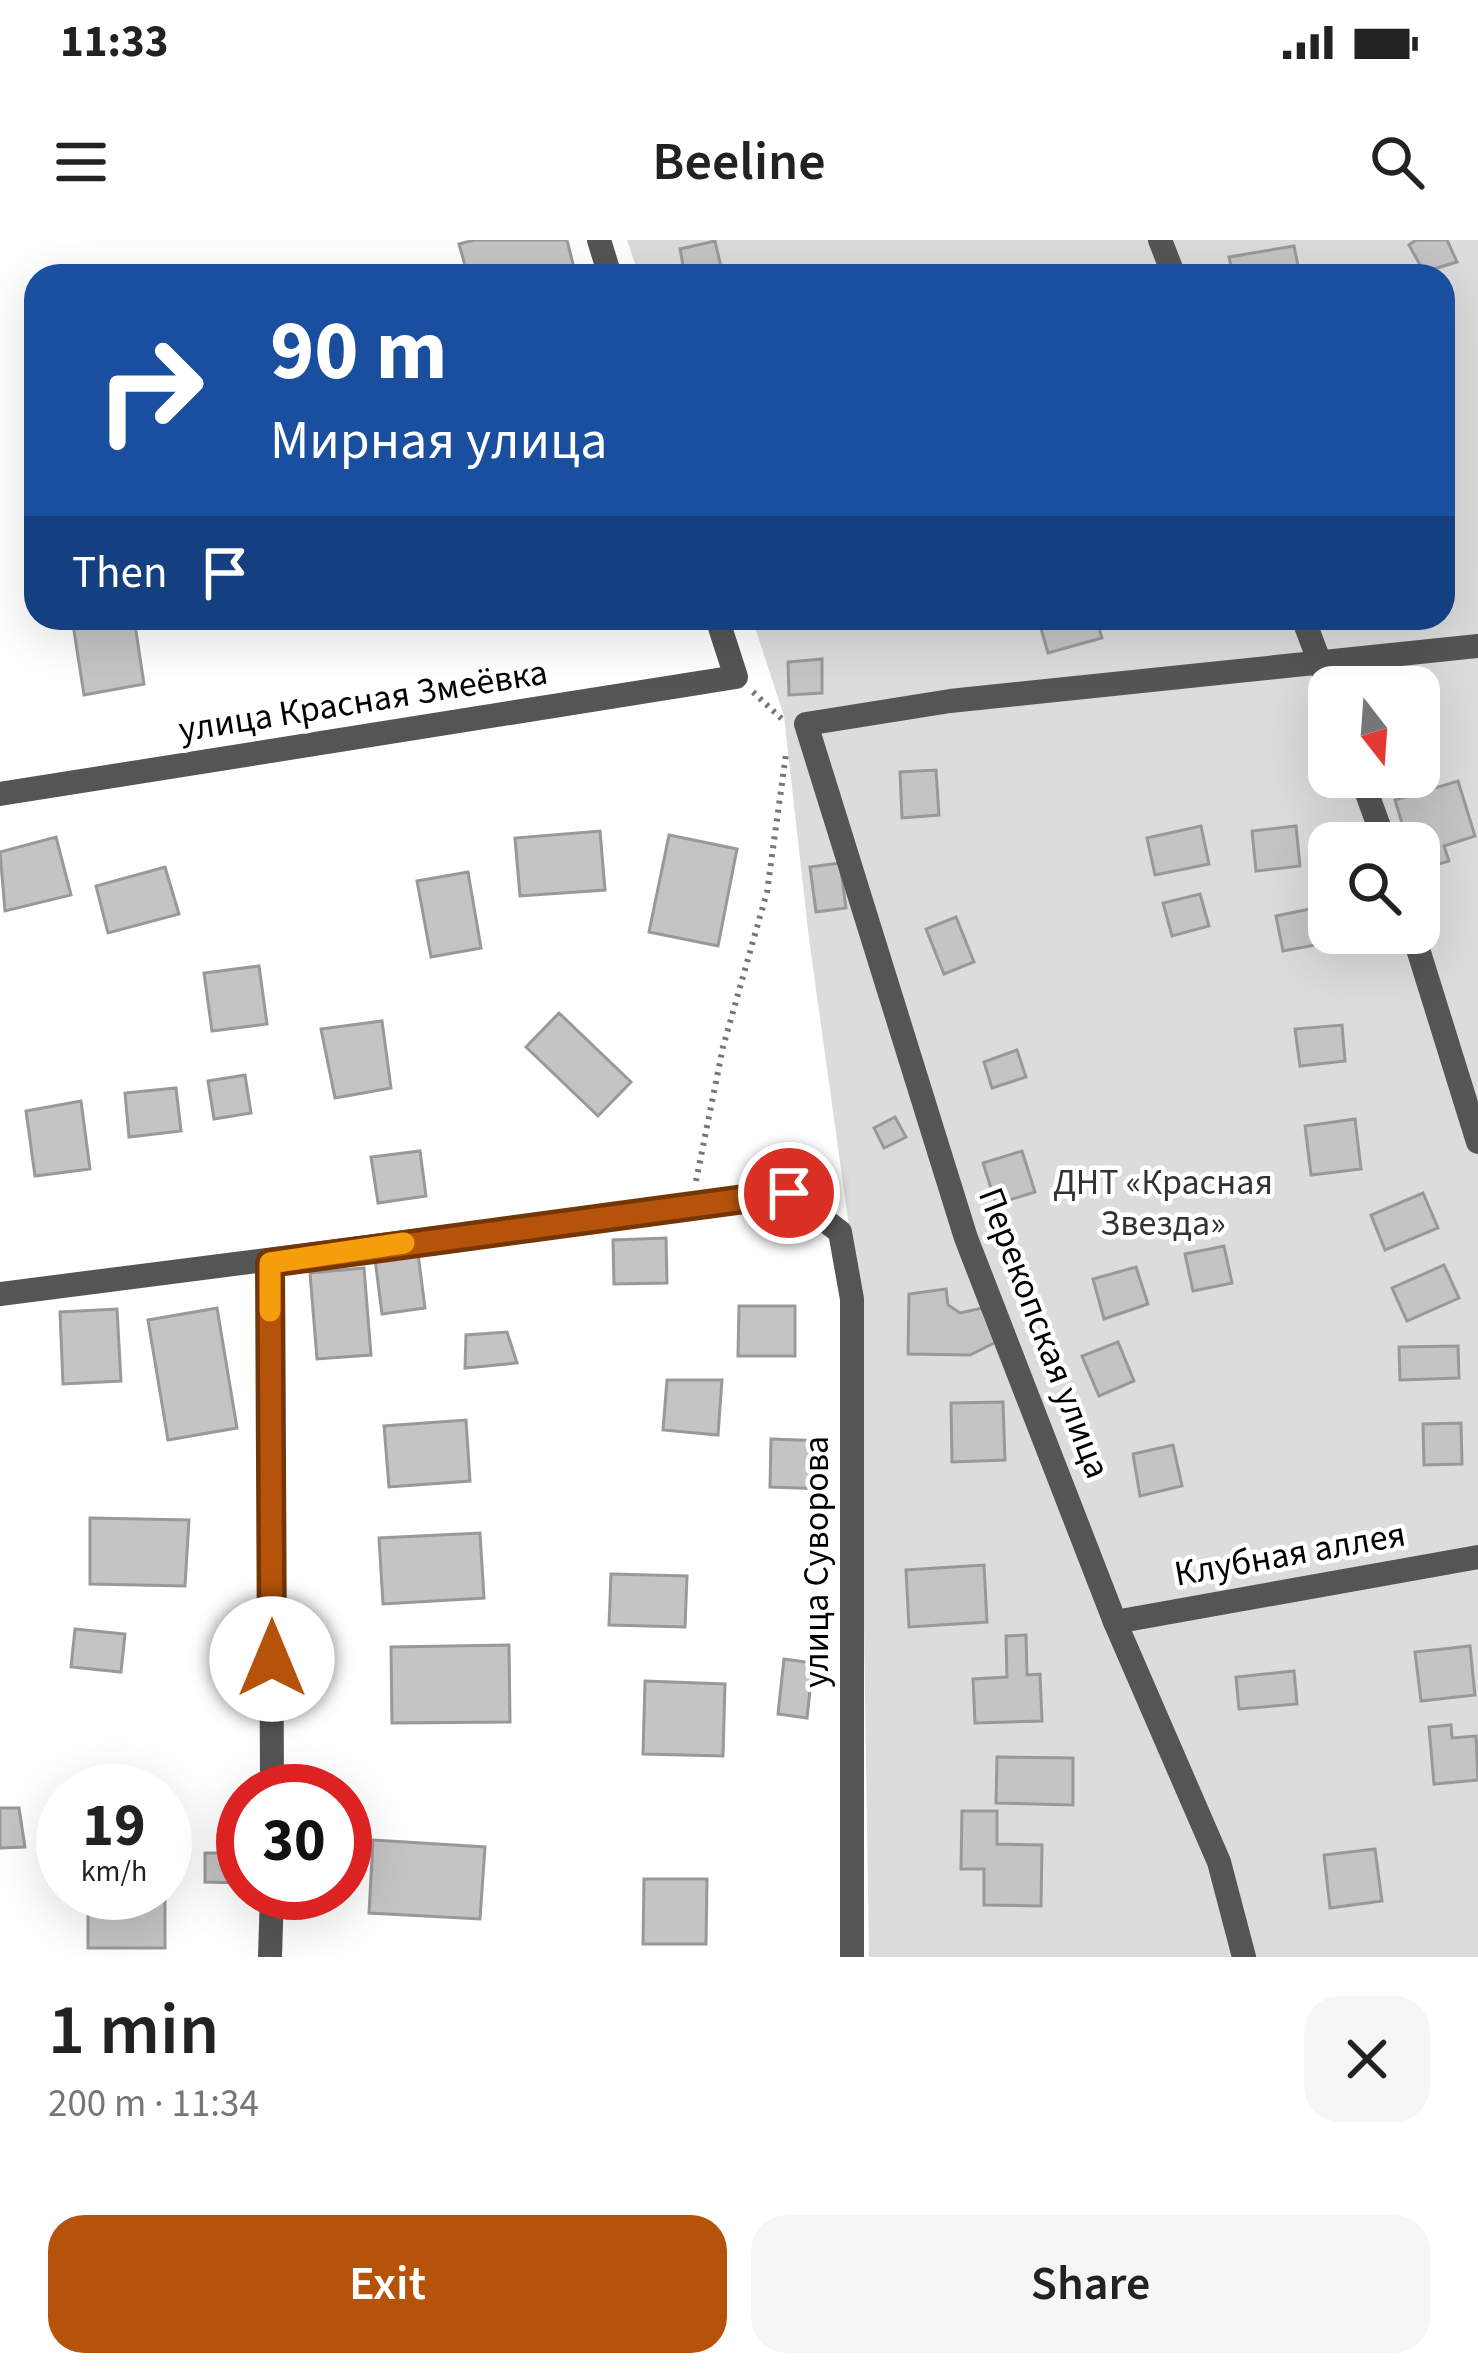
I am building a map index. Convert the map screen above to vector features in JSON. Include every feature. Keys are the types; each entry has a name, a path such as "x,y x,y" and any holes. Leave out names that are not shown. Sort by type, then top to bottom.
{"street":[{"path":"721,630 736,677"},
{"path":"1308,630 1321,666"},
{"path":"1376,666 1478,646"},
{"name":"улица Красная Змеёвка","path":"0,794 736,677"},
{"path":"797,724 950,700 1308,677"},
{"name":"Перекопская улица","path":"797,724 966,1238 1115,1622 1219,1862 1244,1957"},
{"path":"1420,954 1478,1142"},
{"name":"улица Суворова","path":"692,1202 789,1193 840,1232 852,1299 852,1957"},
{"path":"0,1294 270,1263 692,1202"},
{"path":"270,1263 272,1764"},
{"name":"Клубная аллея","path":"1115,1622 1478,1557"},
{"path":"270,1957 271,1920"}],"path":[{"path":"736,677 797,724"},
{"path":"692,1202 723,1047 772,872 787,746"}],"green space":[{"name":"ДНТ «Красная Звезда»","path":"627,240 1478,240 1478,1957 869,1957 859,1299 809,939 784,716 756,630 1455,630 1455,264 635,264"}],"building":[{"path":"567,240 573,264 465,264 459,244"},
{"path":"1416,240 1447,240 1457,262 1420,264 1409,245"},
{"path":"715,241 720,264 683,264 680,249"},
{"path":"1294,246 1298,264 1230,264 1229,257"},
{"path":"74,630 136,630 144,684 84,695"},
{"path":"1041,630 1100,630 1102,638 1048,653"},
{"path":"822,659 822,693 789,695 788,662"},
{"path":"936,770 939,815 902,818 900,772"},
{"path":"1458,781 1475,836 1444,846 1449,861 1440,864 1440,822 1402,822 1395,800 1440,798 1440,786"},
{"path":"1201,826 1209,864 1155,875 1147,838"},
{"path":"1296,826 1300,866 1256,871 1252,831"},
{"path":"600,831 605,890 520,896 515,838"},
{"path":"669,835 737,849 718,946 649,932"},
{"path":"56,837 71,895 5,911 0,852"},
{"path":"840,863 846,908 816,912 810,867"},
{"path":"165,867 179,914 108,933 96,886"},
{"path":"468,872 481,948 431,957 417,881"},
{"path":"1200,894 1209,926 1172,936 1163,903"},
{"path":"1308,909 1308,946 1283,951 1276,916"},
{"path":"956,917 974,962 944,974 926,929"},
{"path":"259,966 267,1024 212,1031 204,973"},
{"path":"559,1013 631,1082 598,1116 526,1047"},
{"path":"382,1021 391,1088 335,1098 321,1029"},
{"path":"1342,1025 1345,1061 1300,1066 1295,1029"},
{"path":"1017,1050 1026,1077 992,1088 984,1062"},
{"path":"245,1075 251,1113 214,1119 208,1081"},
{"path":"176,1088 181,1131 129,1137 125,1093"},
{"path":"81,1101 90,1169 35,1176 26,1111"},
{"path":"895,1117 906,1137 884,1148 874,1128"},
{"path":"1355,1119 1361,1169 1311,1175 1305,1126"},
{"path":"420,1151 426,1196 378,1203 371,1157"},
{"path":"1022,1151 1035,1192 996,1204 983,1163"},
{"path":"1423,1193 1438,1228 1385,1250 1371,1215"},
{"path":"666,1238 667,1283 614,1284 613,1240"},
{"path":"1224,1246 1232,1283 1193,1291 1185,1254"},
{"path":"418,1254 425,1308 382,1314 375,1259"},
{"path":"1444,1265 1459,1298 1407,1321 1392,1288"},
{"path":"1136,1267 1148,1304 1104,1319 1093,1279"},
{"path":"364,1268 371,1355 317,1359 310,1273"},
{"path":"946,1289 948,1305 960,1313 987,1307 1000,1340 970,1355 908,1354 909,1294"},
{"path":"739,1306 795,1306 795,1356 738,1356"},
{"path":"217,1308 237,1428 168,1440 148,1320"},
{"path":"117,1309 121,1381 63,1384 60,1312"},
{"path":"507,1332 517,1363 465,1368 466,1335"},
{"path":"1118,1342 1134,1381 1099,1396 1082,1356"},
{"path":"1458,1346 1459,1378 1400,1380 1399,1347"},
{"path":"667,1380 722,1380 718,1435 663,1430"},
{"path":"1003,1402 1005,1460 952,1462 951,1403"},
{"path":"466,1420 470,1481 389,1487 384,1426"},
{"path":"1461,1423 1462,1464 1424,1465 1423,1424"},
{"path":"771,1439 825,1441 824,1489 770,1487"},
{"path":"1173,1445 1182,1486 1140,1496 1133,1454"},
{"path":"90,1518 189,1520 185,1586 90,1584"},
{"path":"480,1533 484,1598 383,1604 379,1538"},
{"path":"984,1565 987,1622 909,1627 906,1570"},
{"path":"611,1574 687,1576 685,1627 609,1625"},
{"path":"75,1629 125,1634 121,1672 71,1667"},
{"path":"1026,1635 1027,1675 1040,1674 1042,1721 975,1723 973,1679 1007,1677 1006,1636"},
{"path":"509,1645 510,1722 392,1723 391,1647"},
{"path":"1470,1646 1475,1695 1421,1701 1415,1652"},
{"path":"784,1659 813,1663 807,1718 778,1714"},
{"path":"1294,1671 1297,1704 1239,1709 1236,1677"},
{"path":"645,1681 725,1684 723,1756 643,1754"},
{"path":"1451,1725 1452,1738 1476,1736 1478,1780 1434,1784 1429,1727"},
{"path":"997,1757 1073,1758 1073,1805 996,1803"},
{"path":"0,1808 19,1808 25,1847 0,1848"},
{"path":"962,1811 997,1811 997,1844 1042,1845 1041,1906 984,1905 984,1869 961,1869"},
{"path":"373,1840 485,1847 480,1919 372,1913"},
{"path":"1375,1849 1382,1901 1330,1908 1324,1855"},
{"path":"205,1853 216,1853 216,1882 205,1882"},
{"path":"644,1879 707,1879 706,1944 643,1944"},
{"path":"88,1920 165,1920 165,1948 88,1948"}],"slow traffic":[{"path":"270,1311 270,1263 404,1243"}],"route":[{"path":"272,1659 270,1263 692,1202 789,1193"}]}
